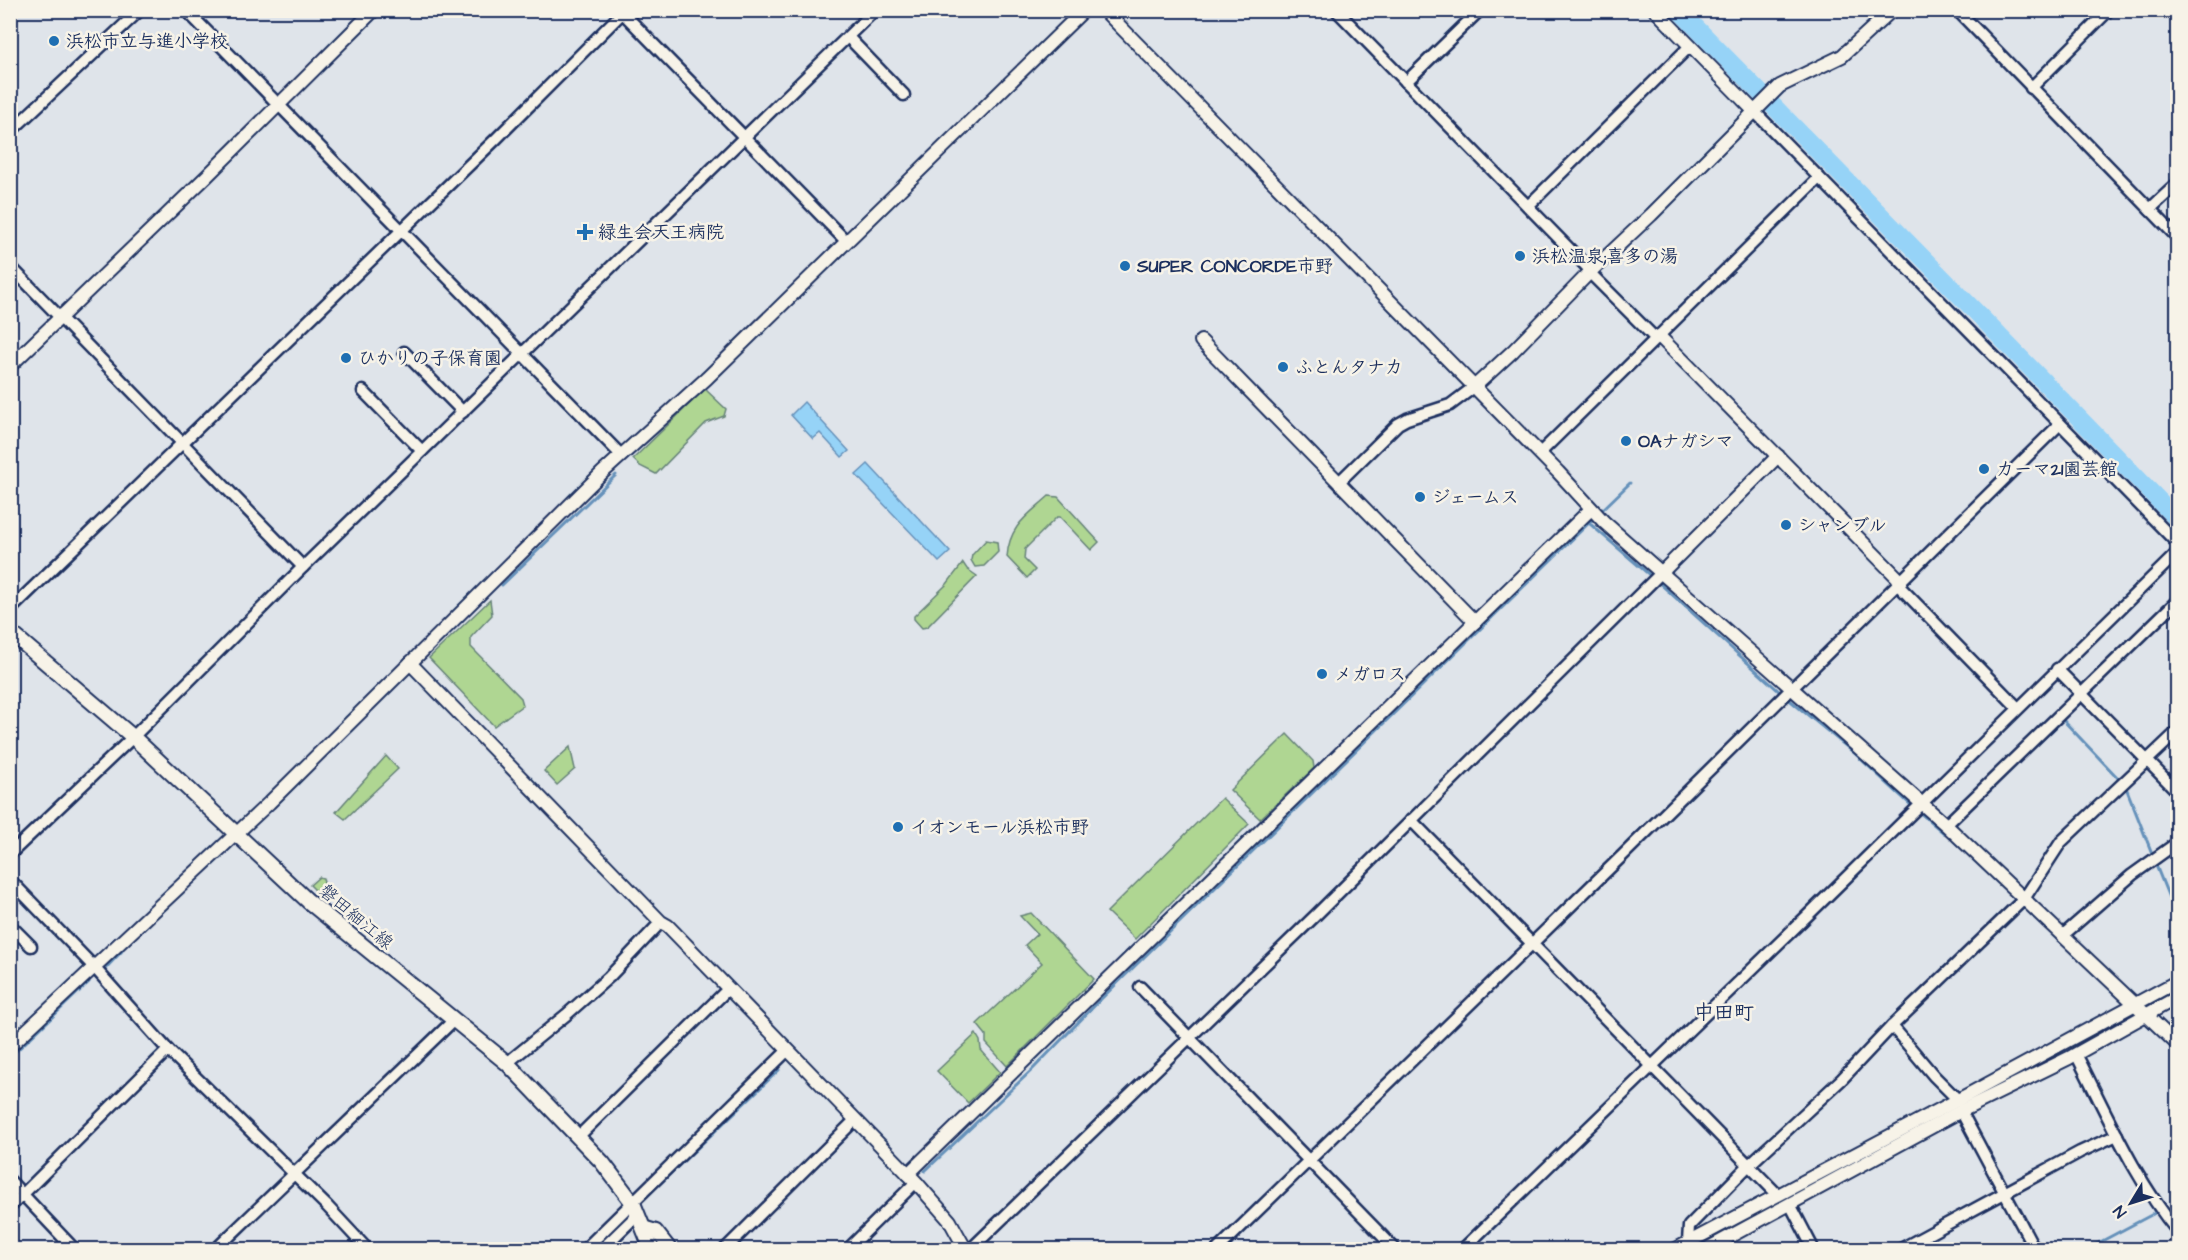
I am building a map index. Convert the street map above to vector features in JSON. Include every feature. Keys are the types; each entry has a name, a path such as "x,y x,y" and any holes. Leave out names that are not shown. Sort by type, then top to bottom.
{"main road":[{"name":"磐田細江線","path":"10,632 133,737 308,901 507,1063 602,1162 638,1214 652,1250"}],"street":[{"path":"10,132 140,10"},
{"path":"186,10 621,455"},
{"path":"10,366 207,176 374,10"},
{"path":"10,854 133,737 303,567 875,10"},
{"path":"10,1046 237,833 621,455 707,378 1084,10"},
{"path":"1104,10 1540,453 1581,496 1586,513 1662,572 1946,825 2178,1046"},
{"path":"1336,10 1591,271 1593,276 1653,336 1659,336 1778,456 2018,708"},
{"path":"1406,82 1480,10"},
{"path":"1655,10 2178,544"},
{"path":"1339,482 1398,424 1450,405 1474,387 1780,86 1842,56 1892,10"},
{"path":"1958,10 2178,238"},
{"path":"2031,88 2109,10"},
{"path":"10,610 496,139 623,11 846,241"},
{"path":"848,37 904,95"},
{"path":"1528,206 1690,46"},
{"path":"1540,453 1819,178"},
{"path":"2150,209 2178,183"},
{"path":"10,267 303,567"},
{"path":"1201,341 1475,622"},
{"path":"404,352 463,412"},
{"path":"363,391 422,452"},
{"path":"1217,1250 2060,424"},
{"path":"410,663 912,1178 950,1221 968,1250 1315,916 1620,616 1778,456"},
{"path":"847,1250 912,1178 1586,513"},
{"path":"1462,1250 2178,552"},
{"path":"1946,825 2178,600"},
{"path":"2057,669 2178,792"},
{"path":"1688,1242 1689,1226 2024,899 2061,842 2178,731"},
{"path":"1411,820 1778,1195"},
{"path":"2062,936 2149,863 2178,842"},
{"path":"10,880 93,966 168,1050 368,1250"},
{"path":"507,1063 609,976 661,922"},
{"path":"10,925 31,946"},
{"path":"1705,1250 1790,1204 2178,981"},
{"path":"1140,987 1396,1250"},
{"path":"578,1137 728,990"},
{"path":"1674,1250 1778,1195 1959,1106 2076,1054 2178,997"},
{"path":"215,1250 454,1020"},
{"path":"1892,1026 1959,1106 2035,1250"},
{"path":"10,1207 168,1050"},
{"path":"601,1250 638,1214 788,1050"},
{"path":"2076,1054 2117,1135 2161,1211 2178,1232"},
{"path":"724,1250 855,1120"},
{"path":"1899,1250 2080,1152 2117,1135"},
{"path":"10,1180 75,1250"},
{"path":"1790,1204 1814,1250"},
{"path":"584,1250 638,1214"},
{"path":"638,1214 672,1250"}],"green space":[{"path":"705,389 726,409 724,416 706,423 656,474 640,466 633,459"},
{"path":"1049,496 1058,497 1099,542 1091,550 1060,517 1057,517 1025,549 1024,559 1035,570 1027,578 1007,557 1008,546 1020,522"},
{"path":"986,540 997,542 998,552 984,566 975,567 971,560 972,555"},
{"path":"963,563 977,576 927,627 922,628 914,616 947,584"},
{"path":"490,600 492,615 471,637 471,647 521,698 523,705 494,726 429,658"},
{"path":"1287,734 1313,761 1314,768 1260,819 1230,790"},
{"path":"570,747 575,769 557,785 544,771"},
{"path":"386,756 398,769 345,819 336,812"},
{"path":"1222,798 1249,824 1135,939 1107,912"},
{"path":"319,877 323,878 325,888 319,894 310,885"},
{"path":"1031,913 1094,979 1007,1066 986,1043 986,1035 977,1024 1042,963 1025,945 1037,934 1020,916"},
{"path":"976,1034 981,1050 1000,1072 968,1103 937,1071"}],"water":[{"path":"804,402 849,451 842,457 820,433 813,439 791,415"},
{"path":"868,464 950,552 939,562 856,475"}],"waterway":[{"path":"1679,10 2178,520"},
{"path":"502,585 616,475"},
{"path":"1600,512 1630,483"},
{"path":"925,1171 1033,1069 1101,999 1595,517"},
{"path":"1589,523 1652,577"},
{"path":"1657,581 1781,693"},
{"path":"1786,697 1852,751 1913,807"},
{"path":"2004,776 2063,720 2119,779"},
{"path":"2127,790 2153,856"},
{"path":"1918,811 1944,833 1947,831"},
{"path":"2155,863 2178,920"},
{"path":"104,970 122,951"},
{"path":"10,1057 89,982"},
{"path":"644,1199 779,1070"},
{"path":"2085,1250 2155,1213 2150,1201"},
{"path":"593,1250 628,1215"}],"place":[{"name":"浜松市立与進小学校","path":"54,41"},
{"name":"緑生会天王病院","path":"585,232"},
{"name":"浜松温泉;喜多の湯","path":"1520,256"},
{"name":"SUPER CONCORDE市野","path":"1125,266"},
{"name":"ひかりの子保育園","path":"346,358"},
{"name":"ふとんタナカ","path":"1283,367"},
{"name":"OAナガシマ","path":"1626,441"},
{"name":"カーマ21園芸館","path":"1984,469"},
{"name":"ジェームス","path":"1420,497"},
{"name":"シャンブル","path":"1786,525"},
{"name":"メガロス","path":"1322,674"},
{"name":"イオンモール浜松市野","path":"898,827"}],"district":[{"name":"中田町","path":"1724,1013"}]}
